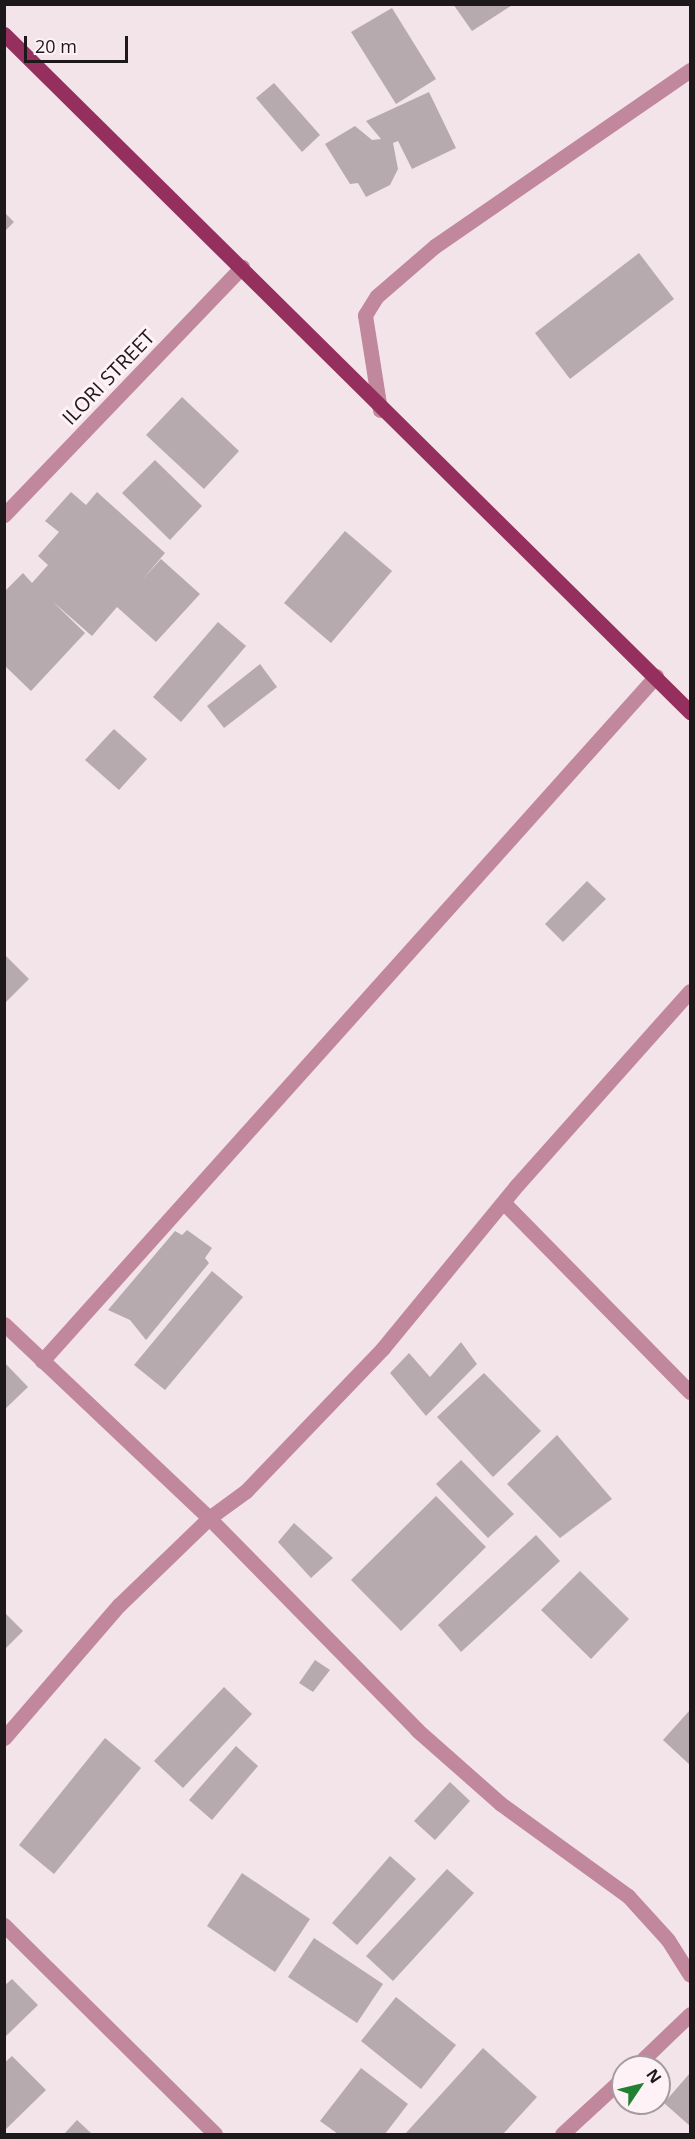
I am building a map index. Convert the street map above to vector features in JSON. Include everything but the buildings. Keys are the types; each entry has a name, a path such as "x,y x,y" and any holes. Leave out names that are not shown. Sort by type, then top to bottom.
{"main road":[{"path":"4,34 242,267 380,410 656,676 690,712"}],"street":[{"path":"380,410 365,315 377,296 435,246 690,70"},
{"name":"ILORI STREET","path":"4,515 242,267"},
{"path":"42,1361 656,676"},
{"path":"4,1738 119,1605 209,1518 246,1491 383,1348 504,1203 690,992"},
{"path":"504,1203 690,1392"},
{"path":"4,1324 209,1518 467,1776 628,1896 668,1940 690,1974"},
{"path":"4,1925 215,2134"},
{"path":"647,2055 690,2014"},
{"path":"562,2134 611,2089"}]}
